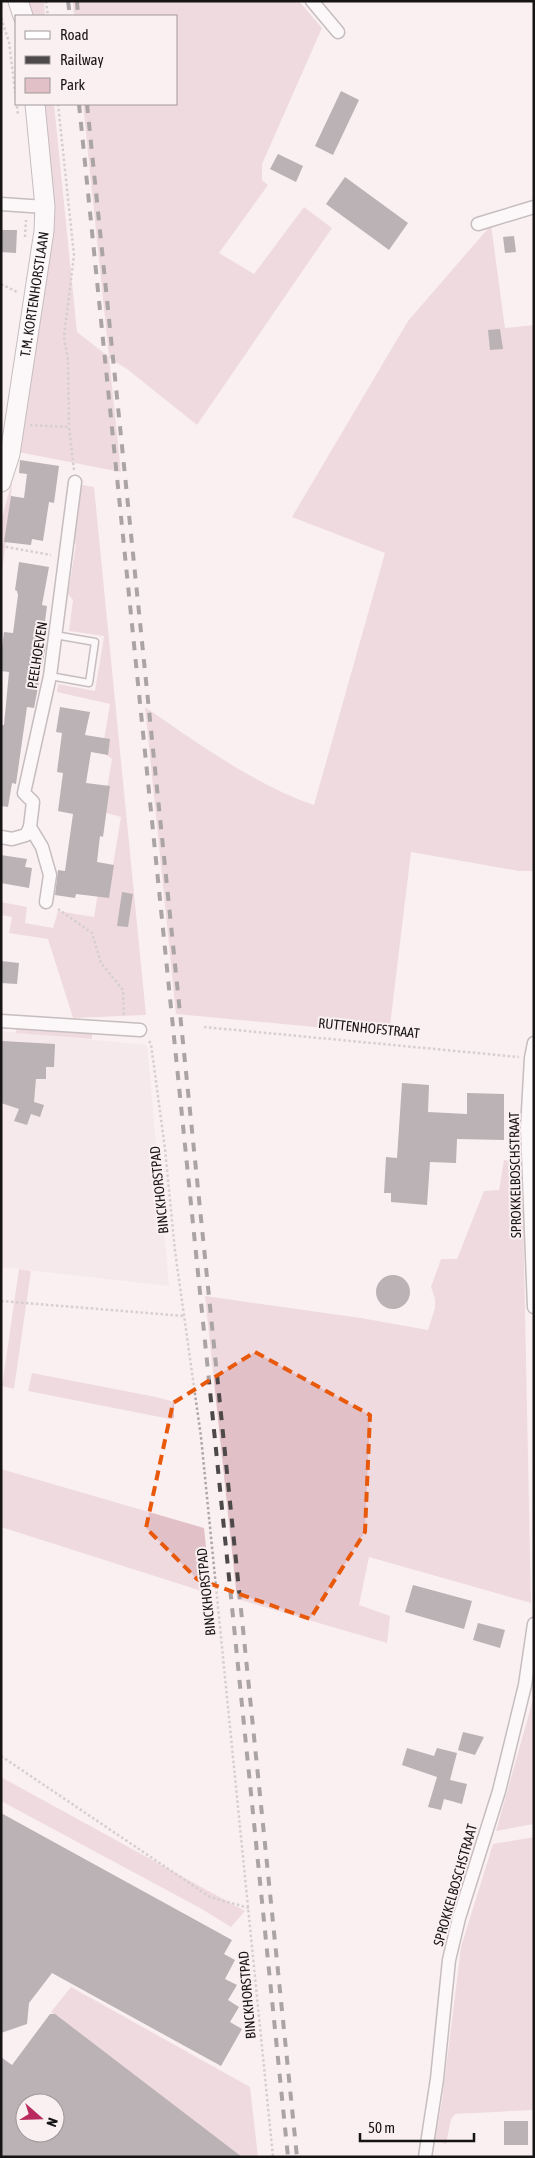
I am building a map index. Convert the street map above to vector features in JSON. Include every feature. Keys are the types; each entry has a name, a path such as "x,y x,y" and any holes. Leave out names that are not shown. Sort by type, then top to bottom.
{"street":[{"path":"18,1 23,15"},
{"path":"312,1 338,32"},
{"name":"T.M. KORTENHORSTLAAN","path":"1,482 10,454 15,425 44,231 45,207 34,105"},
{"path":"1,204 45,207"},
{"path":"478,224 534,207"},
{"name":"PEELHOEVEN","path":"30,827 33,802 24,793 50,676 75,482"},
{"path":"1,837 12,839 26,835 30,827"},
{"path":"30,827 42,847 50,875 46,902"},
{"path":"1,1021 140,1030"},
{"name":"SPROKKELBOSCHSTRAAT","path":"534,1043 531,1058 527,1128 534,1307"},
{"name":"SPROKKELBOSCHSTRAAT","path":"425,2157 437,2079 449,1960 458,1918 499,1791 525,1685 534,1624"}],"lane":[{"path":"50,676 90,682 95,642 55,635"}],"path":[{"path":"46,1 48,15"},
{"path":"1,34 6,33"},
{"path":"58,105 74,255 64,337 68,360 69,427 75,482"},
{"path":"1,284 18,292"},
{"path":"15,425 69,427"},
{"path":"1,546 65,558"},
{"path":"46,902 92,933 101,963 123,990 125,1028"},
{"name":"RUTTENHOFSTRAAT","path":"204,1026 531,1058"},
{"name":"BINCKHORSTPAD","path":"140,1030 151,1044 184,1316 201,1437 273,2157"},
{"path":"1,1302 184,1316"},
{"path":"1,1756 210,1897 248,1908"}],"highlighted area":[{"path":"255,1352 370,1415 365,1532 310,1619 197,1579 146,1528 173,1403"}],"shaded area":[{"path":"1,1031 147,1045 169,1286 1,1267"}],"green space":[{"path":"26,1 44,1 45,15 30,15"},
{"path":"73,1 299,1 322,28 262,164 262,180 268,185 219,253 254,274 304,207 332,228 197,425 127,369 109,358 121,472 18,452 43,295 39,105 54,105 77,332 109,357 83,105 178,105 178,15 74,15"},
{"path":"491,225 505,328 534,325 534,871 519,871 411,852 389,1034 176,1014 145,707 227,762 270,786 314,805 385,553 292,517 408,321"},
{"path":"12,481 10,512 1,579 1,521"},
{"path":"77,484 94,487 146,1015 73,1018 48,939 9,933 12,917 1,915 1,902 27,907 25,923 53,928 58,911 94,917 102,870 112,871 121,817 103,812 112,759 102,752 110,704 57,692 58,684 95,691 104,636 69,631 73,600 68,594 76,544 70,540"},
{"path":"17,1021 92,1030 92,1039 16,1033"},
{"path":"504,1160 522,1163 531,1603 369,1557 359,1605 390,1616 387,1643 237,1599 205,1296 361,1318 428,1330 435,1308 435,1299 431,1287 441,1259 457,1259 484,1191 499,1190"},
{"path":"19,1269 31,1271 14,1389 2,1386"},
{"path":"32,1373 174,1402 174,1418 170,1419 28,1391"},
{"path":"1,1469 204,1528 211,1594 1,1527"},
{"path":"534,1696 534,1824 496,1831"},
{"path":"1,1777 245,1911 231,1927 200,1908 1,1801"},
{"path":"534,1837 534,2110 455,2114 451,2119 446,2144 435,2139 442,2101 461,1947 493,1844"},
{"path":"71,1987 250,2087 258,2157 235,2157 51,2012"}],"building":[{"path":"341,91 359,100 333,155 315,146"},
{"path":"278,154 303,166 296,182 270,169"},
{"path":"345,177 408,223 389,250 326,204"},
{"path":"1,230 17,230 16,253 1,252"},
{"path":"514,236 516,252 505,253 503,237"},
{"path":"500,329 503,349 490,350 488,330"},
{"path":"20,460 59,466 54,503 49,502 43,541 32,539 31,545 4,542 11,496 24,498 27,474 19,473"},
{"path":"19,562 49,567 42,605 47,606 42,644 46,645 34,708 27,707 16,784 12,783 8,807 1,806 1,725 4,725 9,672 1,671 1,656 4,632 13,633 18,595 15,590"},
{"path":"60,707 90,712 85,735 110,739 108,755 91,752 86,783 110,786 103,837 100,836 97,862 114,865 109,898 76,894 75,898 55,895 58,870 65,871 73,814 58,811 63,773 57,772 62,733 56,732"},
{"path":"1,855 27,859 25,867 32,868 29,888 1,883"},
{"path":"122,892 133,894 128,927 117,926"},
{"path":"1,961 19,963 17,984 1,983"},
{"path":"2,1041 55,1044 54,1067 46,1067 46,1079 36,1079 34,1102 44,1105 40,1117 31,1114 27,1125 14,1121 19,1109 1,1103"},
{"path":"402,1083 429,1085 428,1112 467,1114 467,1093 504,1094 504,1140 457,1139 456,1163 430,1162 427,1205 391,1202 391,1193 384,1193 386,1157 397,1158"},
{"path":"393,1275 405,1280 410,1292 405,1304 393,1309 381,1304 376,1292 381,1280"},
{"path":"413,1585 472,1601 464,1629 405,1612"},
{"path":"478,1623 505,1630 500,1648 473,1640"},
{"path":"463,1732 484,1737 475,1755 458,1750"},
{"path":"407,1748 434,1756 437,1748 457,1753 450,1780 467,1784 462,1804 444,1799 441,1810 428,1807 437,1777 402,1765"},
{"path":"1,1813 232,1940 224,1954 235,1960 225,1979 237,1985 228,2000 239,2007 230,2022 242,2029 221,2066 52,1973 29,2003 27,2024 1,2033"},
{"path":"50,2014 55,2014 242,2157 1,2157 1,2057 12,2065"},
{"path":"504,2121 528,2121 528,2145 504,2145"}],"railway":[{"path":"68,1 70,15"},
{"path":"77,1 78,15"},
{"path":"79,105 288,2157"},
{"path":"87,105 297,2157"}]}
